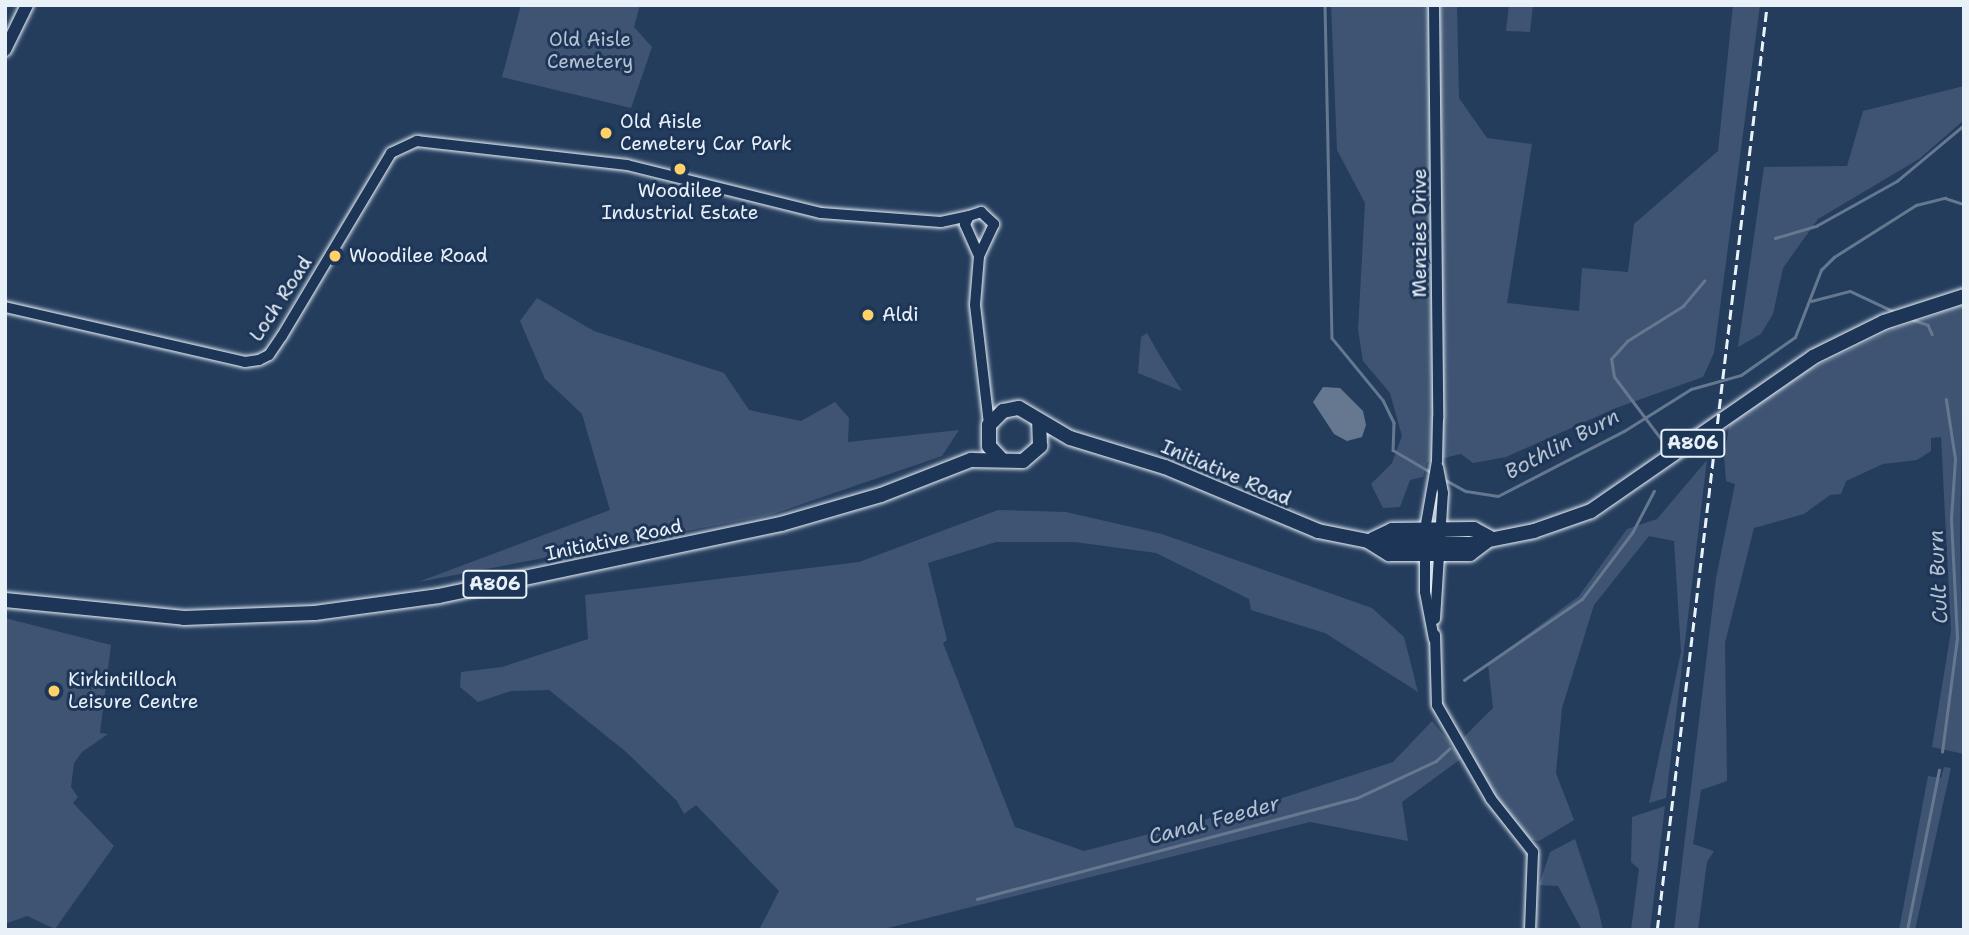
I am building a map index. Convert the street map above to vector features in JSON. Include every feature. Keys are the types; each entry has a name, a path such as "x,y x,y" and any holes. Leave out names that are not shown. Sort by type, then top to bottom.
{"main road":[{"path":"5,50 27,5"},
{"name":"Initiative Road","path":"1368,541 1392,530 1470,554 1490,538 1534,531 1591,511 1813,357 1884,321 1964,296"},
{"path":"1040,446 1039,421 1028,411 1010,408 989,425 988,441 1002,460 1023,461 1040,446 1070,438"},
{"name":"A806","path":"1039,421 1070,438"},
{"name":"Initiative Road","path":"1070,438 1165,467 1318,531 1368,541 1388,554 1474,529 1490,538"},
{"name":"A806","path":"971,460 988,441"},
{"name":"Initiative Road","path":"5,600 184,618 265,617 376,606 782,524 881,495 971,460"},
{"name":"A806","path":"971,460 1002,460"}],"street":[{"name":"Menzies Drive","path":"1433,542 1443,493 1437,459 1434,5"},
{"name":"Loch Road","path":"5,307 245,362 259,360 269,355 282,336 391,153 404,144 417,141 627,164 821,213 941,222"},
{"path":"941,222 981,212 992,218 994,233 984,242 979,256 975,315 981,373 988,397 989,425"},
{"path":"969,216 967,235 979,256"},
{"path":"941,222 984,242"},
{"path":"988,397 1010,408"},
{"name":"Menzies Drive","path":"1433,542 1431,492 1437,459"},
{"path":"1433,542 1437,705 1491,799 1533,852 1531,930"}],"green space":[{"name":"Old Aisle Cemetery","path":"521,5 640,5 634,27 652,47 631,108 502,77"},
{"path":"1331,5 1457,5 1459,98 1487,138 1532,144 1507,303 1579,311 1582,268 1628,272 1634,224 1718,151 1733,5 1760,5 1714,353 1703,377 1616,408 1506,457 1473,463 1461,454 1427,462 1423,477 1410,480 1400,507 1383,508 1371,484 1392,463 1402,436 1390,393 1363,361 1358,330 1365,203 1337,150"},
{"path":"1509,5 1533,5 1530,32 1506,31"},
{"path":"1964,86 1964,120 1919,159 1818,219 1783,268 1773,314 1761,334 1738,347 1764,167 1847,166 1863,111"},
{"path":"537,298 594,331 724,373 749,410 801,421 835,402 849,418 848,442 959,430 942,456 770,515 418,582 610,510 582,414 545,379 520,321"},
{"path":"1964,305 1960,539 1964,754 1932,747 1951,631 1941,437 1931,438 1931,451 1917,460 1883,464 1846,481 1841,494 1830,495 1804,514 1754,528 1725,643 1727,781 1701,790 1693,844 1714,851 1707,862 1698,930 1674,930 1716,578 1735,484 1726,481 1724,456 1730,422 1806,371 1893,329"},
{"path":"1147,333 1182,391 1138,373 1141,337"},
{"path":"1707,460 1666,798 1649,803 1681,652 1674,541 1649,536 1594,605 1562,708 1556,773 1574,820 1539,841 1527,839 1493,798 1464,737 1493,708 1488,664 1579,596 1627,529 1657,519"},
{"path":"998,510 1066,512 1162,534 1372,608 1404,637 1418,692 1325,633 1251,610 1249,599 1156,553 1075,542 996,542 928,563 947,640 943,643 1015,827 1084,851 1264,804 1393,762 1432,721 1462,758 1402,802 1408,841 1310,822 880,930 759,930 779,891 696,805 684,814 677,801 625,751 549,690 511,691 478,702 460,687 461,672 502,667 588,639 585,595 859,562"},
{"path":"5,618 111,645 100,733 108,734 82,752 74,763 71,787 78,797 73,803 114,846 55,929 27,916 5,924"},
{"path":"1944,767 1951,768 1915,930 1899,930 1928,776 1941,778"},
{"path":"1665,806 1650,930 1631,930 1639,869 1631,862 1632,817"},
{"path":"1575,839 1603,930 1582,930 1558,886 1539,885 1550,852"}],"shaded area":[{"path":"1323,387 1340,388 1363,411 1366,425 1362,437 1347,441 1334,434 1313,402"}],"waterway":[{"name":"Bothlin Burn","path":"1325,5 1332,338 1383,400 1394,423 1393,450 1432,473"},
{"name":"Canal Feeder","path":"1775,238 1816,226 1897,181 1964,125"},
{"name":"Bothlin Burn","path":"1444,479 1466,491 1498,496 1624,431 1691,389 1741,375 1795,337 1821,270 1834,257 1916,205 1945,198 1964,204"},
{"name":"Canal Feeder","path":"1666,446 1614,377 1611,359 1627,341 1683,306 1704,281"},
{"name":"Cult Burn","path":"1811,301 1850,291 1895,312"},
{"name":"Cult Burn","path":"1911,319 1928,325 1932,334"},
{"name":"Cult Burn","path":"1942,752 1957,638 1951,519 1955,459 1946,400"},
{"name":"Canal Feeder","path":"1464,680 1582,599 1632,533 1654,491"},
{"name":"Canal Feeder","path":"977,899 1357,798 1436,761 1449,749"},
{"name":"Cult Burn","path":"1907,930 1939,770"}],"railway":[{"path":"1657,930 1767,5"}],"place":[{"name":"Old Aisle Cemetery Car Park","path":"606,133"},
{"name":"Woodilee Industrial Estate","path":"680,169"},
{"name":"Woodilee Road","path":"335,256"},
{"name":"Aldi","path":"868,315"},
{"name":"Kirkintilloch Leisure Centre","path":"54,691"}]}
